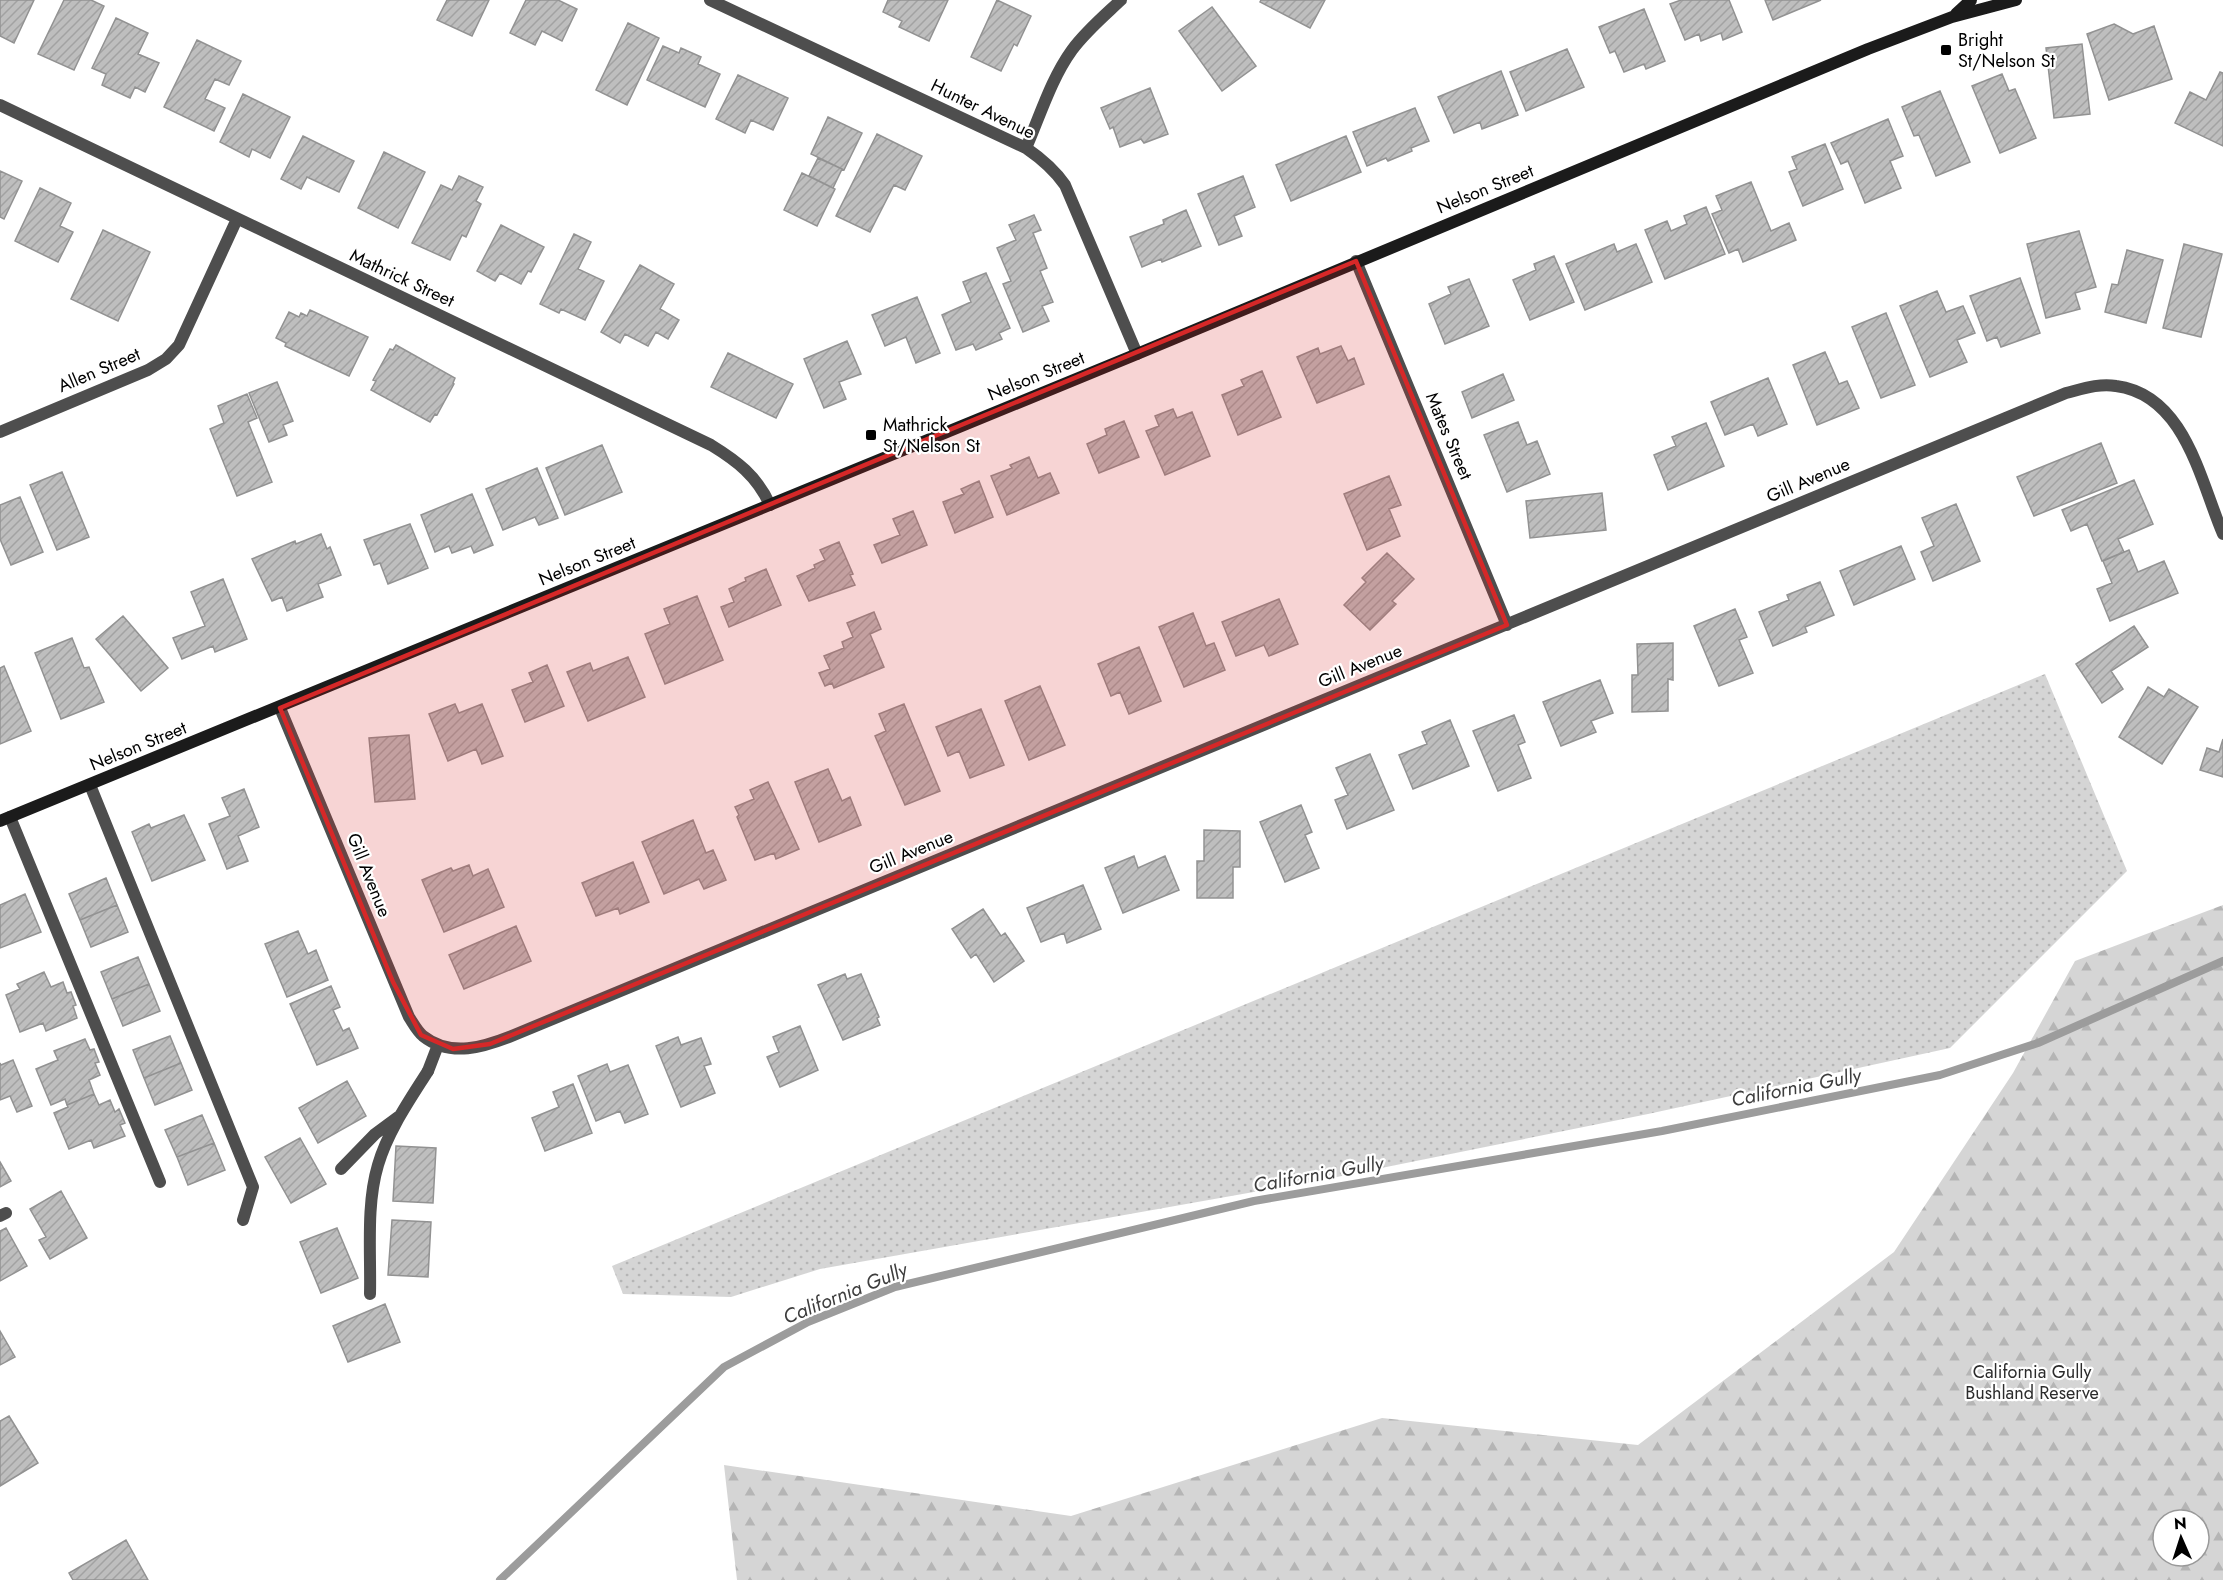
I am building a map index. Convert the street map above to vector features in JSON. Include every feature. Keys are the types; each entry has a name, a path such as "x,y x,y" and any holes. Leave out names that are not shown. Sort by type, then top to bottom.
{"street":[{"name":"Hunter Avenue","path":"710,0 1026,148 1055,170 1065,184 1137,354"},
{"path":"1026,148 1059,71 1071,51 1088,30 1121,0"},
{"name":"Nelson Street","path":"1952,16 1971,0"},
{"name":"Nelson Street","path":"5,819 280,708 1868,50 1952,16 2016,0"},
{"name":"Mathrick Street","path":"0,105 711,445 746,469 761,486 770,505"},
{"name":"Allen Street","path":"0,432 148,370 166,359 179,345 237,219"},
{"name":"Mates Street","path":"1356,261 1507,625"},
{"name":"Gill Avenue","path":"280,708 409,1017 422,1035 438,1045 453,1049 471,1048 506,1038 2040,403 2091,387 2115,385 2136,391 2154,400 2170,416 2182,434 2223,534"},
{"path":"90,785 253,1187 243,1220"},
{"path":"5,819 160,1182"},
{"path":"370,1294 371,1206 378,1165 399,1116 428,1071 438,1045"},
{"path":"341,1169 375,1134 399,1116"}],"highlighted area":[{"path":"1356,261 1507,625 490,1044 453,1049 421,1035 393,982 280,708"}],"green space":[{"path":"2045,674 2127,871 1950,1048 1648,1114 1322,1180 820,1269 731,1297 623,1294 612,1266"},
{"name":"California Gully Bushland Reserve","path":"2223,905 2223,1580 737,1580 724,1465 1071,1516 1382,1418 1638,1445 1894,1252 2013,1073 2075,961"}],"building":[{"path":"0,0 34,0 14,43 0,36"},
{"path":"64,0 91,0 104,6 74,70 38,54"},
{"path":"447,0 489,0 472,36 437,20"},
{"path":"526,0 558,0 577,9 562,41 542,31 535,45 510,33"},
{"path":"888,0 948,0 929,41 899,27 902,21 883,12"},
{"path":"997,0 1031,16 1017,46 1014,44 1001,71 971,57"},
{"path":"1261,0 1325,0 1310,28 1260,2"},
{"path":"1681,0 1729,0 1742,32 1723,40 1721,33 1701,41 1699,34 1685,40 1670,4"},
{"path":"1765,0 1821,0 1773,20"},
{"path":"1212,7 1256,66 1222,91 1179,31"},
{"path":"1644,9 1665,61 1646,69 1644,64 1624,72 1615,51 1610,53 1599,27"},
{"path":"116,18 148,33 138,54 159,63 145,92 135,87 130,98 102,85 106,74 92,68"},
{"path":"628,23 659,38 627,105 596,90"},
{"path":"2114,24 2133,34 2154,26 2172,79 2109,100 2087,34"},
{"path":"197,40 241,61 229,85 215,79 205,99 225,108 214,131 164,107"},
{"path":"2082,44 2090,114 2054,118 2046,48"},
{"path":"663,46 679,53 681,48 701,57 698,64 720,74 705,107 647,80"},
{"path":"1567,49 1584,87 1526,111 1510,72"},
{"path":"1501,71 1518,115 1482,129 1480,122 1454,133 1438,97"},
{"path":"2220,72 2223,73 2223,146 2175,123 2190,92 2206,100"},
{"path":"2002,74 2009,91 2015,89 2036,138 2000,153 1972,86"},
{"path":"738,75 788,98 773,130 751,120 745,133 716,119"},
{"path":"1150,88 1168,134 1144,143 1141,139 1120,147 1113,127 1110,129 1101,108"},
{"path":"1940,91 1970,162 1936,176 1919,135 1914,136 1902,107"},
{"path":"243,94 290,117 270,158 252,149 249,157 220,142"},
{"path":"1415,108 1429,141 1388,161 1386,158 1367,166 1353,132"},
{"path":"828,117 862,133 844,170 811,154"},
{"path":"1888,119 1903,156 1890,161 1901,188 1865,203 1848,161 1841,164 1831,143"},
{"path":"877,134 922,156 905,190 894,185 870,232 836,216"},
{"path":"303,136 354,161 339,192 307,177 301,189 281,179"},
{"path":"1346,136 1361,172 1291,201 1276,165"},
{"path":"1825,144 1843,189 1803,206 1789,172 1797,169 1792,157"},
{"path":"384,152 425,172 398,228 358,208"},
{"path":"818,158 842,169 833,188 809,176"},
{"path":"0,171 22,181 4,219 0,217"},
{"path":"802,173 835,189 817,226 784,210"},
{"path":"459,176 483,187 476,201 481,204 466,237 462,235 450,260 412,243 441,185 452,190"},
{"path":"1243,176 1255,207 1234,216 1242,236 1219,245 1198,194"},
{"path":"1751,182 1771,231 1789,223 1796,240 1743,262 1738,249 1729,253 1712,214 1722,210 1716,196"},
{"path":"40,188 71,203 60,226 73,232 58,262 15,241"},
{"path":"1706,207 1725,254 1665,279 1645,230 1667,221 1671,231 1687,224 1684,216"},
{"path":"1186,210 1201,246 1162,262 1161,259 1142,267 1130,237 1164,224 1163,220"},
{"path":"1034,215 1041,230 1033,233 1047,268 1040,271 1053,302 1042,306 1049,321 1023,332 1003,284 1011,281 997,248 1016,240 1009,225"},
{"path":"501,225 544,247 531,272 528,271 521,284 500,273 495,281 477,271"},
{"path":"103,230 150,252 118,321 71,299"},
{"path":"2079,231 2096,287 2075,293 2080,309 2046,318 2027,244"},
{"path":"574,234 591,242 578,269 604,281 585,320 561,309 559,313 540,304"},
{"path":"1614,244 1617,252 1636,244 1652,282 1585,310 1566,264"},
{"path":"2184,244 2222,254 2201,337 2163,328"},
{"path":"2127,250 2163,260 2146,323 2105,312 2112,284 2118,285"},
{"path":"1554,256 1574,302 1530,320 1513,280 1536,270 1534,264"},
{"path":"640,265 674,284 660,309 679,320 668,339 656,332 648,346 625,334 620,343 601,332"},
{"path":"986,273 1010,328 999,333 1002,339 976,350 973,344 956,350 942,315 971,302 963,282"},
{"path":"2020,278 2040,333 2001,347 1997,337 1987,341 1970,296"},
{"path":"1469,279 1489,326 1445,344 1429,304 1451,294 1448,287"},
{"path":"1937,291 1946,312 1963,306 1975,333 1957,340 1967,362 1930,377 1900,306"},
{"path":"917,297 940,353 916,363 906,337 885,346 872,315"},
{"path":"310,310 368,337 349,376 285,346 286,343 276,338 289,312 299,317 301,313 307,316"},
{"path":"1886,313 1915,385 1881,398 1852,327"},
{"path":"847,341 861,374 839,382 846,399 824,408 804,359"},
{"path":"396,345 455,378 437,415 435,414 430,422 371,390 376,381 373,380 390,349 393,350"},
{"path":"1341,346 1348,361 1354,358 1364,384 1317,403 1297,357 1318,348 1320,354"},
{"path":"1825,352 1839,384 1847,381 1859,408 1817,425 1793,365"},
{"path":"728,353 793,384 776,418 711,387"},
{"path":"1262,371 1281,417 1238,435 1222,395 1244,386 1241,380"},
{"path":"1503,374 1514,400 1472,418 1462,392"},
{"path":"1768,378 1787,424 1758,436 1753,424 1725,435 1711,402"},
{"path":"277,382 293,421 283,425 287,435 269,442 249,393"},
{"path":"247,394 257,418 248,422 272,482 237,496 210,429 224,423 218,406"},
{"path":"1173,409 1177,418 1192,412 1210,456 1165,475 1146,431 1159,426 1155,416"},
{"path":"1124,421 1139,457 1099,473 1087,444 1107,435 1105,429"},
{"path":"1518,422 1527,445 1537,441 1550,474 1507,492 1484,435"},
{"path":"1706,423 1724,466 1668,490 1654,455 1676,446 1672,437"},
{"path":"2101,443 2117,483 2034,516 2017,477"},
{"path":"602,445 622,492 565,515 546,468"},
{"path":"1029,457 1038,478 1050,473 1059,493 1007,515 991,476 1012,468 1010,465"},
{"path":"537,468 558,518 539,525 535,517 503,530 486,489"},
{"path":"62,472 89,537 57,550 30,485"},
{"path":"1389,476 1401,505 1389,509 1400,536 1367,550 1344,494"},
{"path":"2134,480 2153,524 2118,539 2124,552 2102,561 2087,524 2071,531 2062,510"},
{"path":"979,481 993,517 955,533 943,502 964,494 961,489"},
{"path":"1602,493 1606,530 1530,538 1526,501"},
{"path":"472,494 493,545 474,553 471,546 452,553 449,546 435,552 421,515"},
{"path":"20,497 43,552 11,565 0,539 0,505"},
{"path":"1956,504 1980,561 1933,581 1921,552 1934,546 1922,518"},
{"path":"913,511 927,545 882,563 874,545 900,535 893,519"},
{"path":"410,524 428,568 388,584 380,563 374,565 364,540"},
{"path":"321,534 327,549 330,547 341,575 318,584 323,597 287,611 282,597 272,601 252,559 295,541 296,544"},
{"path":"839,542 853,574 850,575 855,585 809,601 797,576 815,568 814,565 825,560 820,550"},
{"path":"1901,546 1915,579 1854,605 1840,571"},
{"path":"2129,550 2138,572 2164,561 2178,593 2110,621 2097,589 2112,583 2103,561"},
{"path":"1387,553 1414,579 1392,601 1396,604 1370,630 1344,605 1366,582 1362,578"},
{"path":"766,569 781,605 729,627 721,607 734,602 729,589 746,581 745,578"},
{"path":"223,579 247,639 215,652 213,646 182,659 173,638 205,626 191,592"},
{"path":"1820,582 1834,615 1805,627 1807,632 1773,646 1759,612 1789,600 1787,595"},
{"path":"697,596 723,660 665,684 645,634 670,624 664,609"},
{"path":"1279,599 1298,644 1269,656 1264,645 1236,656 1222,622"},
{"path":"1735,609 1747,637 1739,640 1753,673 1719,686 1694,626"},
{"path":"874,612 881,629 870,634 884,667 834,688 832,683 825,686 819,673 830,669 824,656 844,648 842,642 853,637 847,623"},
{"path":"1193,613 1206,646 1214,643 1225,670 1184,687 1159,627"},
{"path":"123,616 168,668 141,691 96,639"},
{"path":"2134,626 2148,647 2111,671 2123,689 2102,703 2076,664"},
{"path":"72,638 84,668 89,667 104,702 61,719 35,653"},
{"path":"1673,643 1673,680 1668,679 1668,711 1632,712 1632,675 1638,675 1637,644"},
{"path":"1139,647 1161,701 1129,714 1120,692 1111,696 1098,664"},
{"path":"628,657 645,697 588,721 567,672 590,663 593,671"},
{"path":"547,665 564,706 525,722 512,690 533,682 529,673"},
{"path":"4,666 31,731 0,744 0,668"},
{"path":"1600,680 1613,713 1591,721 1596,732 1561,746 1543,702"},
{"path":"1040,686 1065,745 1029,760 1005,701"},
{"path":"2148,687 2164,697 2169,689 2198,707 2162,764 2119,737"},
{"path":"455,704 459,713 482,704 503,756 482,764 476,749 448,761 429,714"},
{"path":"904,704 940,791 905,805 875,736 886,731 879,714"},
{"path":"981,709 1004,765 970,778 959,751 948,756 936,727"},
{"path":"1514,715 1525,742 1518,745 1531,778 1498,791 1473,731"},
{"path":"1450,720 1469,766 1413,789 1399,755 1427,744 1422,732"},
{"path":"409,735 415,799 375,802 369,738"},
{"path":"2223,739 2223,777 2200,770 2207,748 2219,752"},
{"path":"1370,754 1394,810 1347,829 1335,800 1348,795 1336,768"},
{"path":"828,769 842,801 850,797 861,825 819,842 795,782"},
{"path":"768,782 799,849 776,859 774,853 755,860 735,807 754,799 750,790"},
{"path":"244,789 259,827 238,836 248,861 227,869 209,824 230,816 222,798"},
{"path":"1301,805 1312,832 1305,835 1319,868 1285,882 1260,822"},
{"path":"184,815 205,860 152,881 132,832 149,824 151,828"},
{"path":"693,820 706,853 713,850 726,880 704,889 699,879 664,894 642,842"},
{"path":"1204,830 1240,831 1240,867 1233,867 1233,898 1197,898 1197,861 1204,861"},
{"path":"1134,856 1138,868 1165,856 1179,890 1123,913 1105,868"},
{"path":"633,862 649,902 620,914 618,908 596,916 582,883"},
{"path":"469,865 473,876 488,869 504,907 444,932 422,880 451,868 453,871"},
{"path":"106,878 117,905 80,920 69,894"},
{"path":"1083,885 1101,929 1067,943 1064,933 1041,942 1027,908"},
{"path":"25,894 41,932 0,948 0,905"},
{"path":"117,905 128,932 91,947 80,920"},
{"path":"983,909 1001,936 1005,933 1024,961 994,982 976,954 971,958 952,929"},
{"path":"516,926 531,961 464,989 449,955"},
{"path":"298,931 308,954 316,950 328,980 287,997 265,944"},
{"path":"138,957 149,984 112,999 101,972"},
{"path":"44,972 51,987 63,982 67,993 71,992 76,1005 73,1006 77,1018 46,1031 43,1023 20,1032 6,995 20,989 17,984"},
{"path":"845,974 847,979 861,974 879,1017 877,1018 880,1025 843,1040 818,985"},
{"path":"149,984 160,1011 123,1026 112,999"},
{"path":"331,986 340,1007 333,1010 343,1031 349,1028 358,1048 317,1065 290,1004"},
{"path":"800,1026 818,1070 780,1087 767,1057 779,1052 773,1037"},
{"path":"170,1036 181,1063 144,1078 133,1050"},
{"path":"678,1037 681,1045 701,1038 711,1064 704,1066 715,1093 681,1107 656,1046"},
{"path":"85,1039 90,1050 94,1049 99,1062 95,1063 100,1075 89,1080 94,1094 67,1105 65,1099 51,1105 36,1069 58,1060 54,1051"},
{"path":"13,1060 32,1106 17,1112 10,1096 0,1100 0,1063 1,1065"},
{"path":"181,1063 192,1090 155,1105 144,1078"},
{"path":"607,1064 610,1072 628,1065 648,1114 625,1123 620,1111 596,1121 578,1076"},
{"path":"347,1081 366,1116 318,1143 299,1108"},
{"path":"573,1084 592,1133 545,1151 532,1118 559,1107 553,1092"},
{"path":"94,1094 99,1105 110,1100 115,1112 119,1109 125,1123 120,1125 125,1136 94,1148 91,1140 69,1149 54,1113"},
{"path":"202,1115 214,1143 177,1157 165,1130"},
{"path":"300,1138 326,1184 291,1203 265,1157"},
{"path":"214,1143 225,1170 188,1185 177,1157"},
{"path":"396,1146 436,1148 433,1203 393,1201"},
{"path":"0,1162 11,1181 0,1187"},
{"path":"61,1191 87,1238 50,1259 39,1240 46,1237 30,1209"},
{"path":"392,1220 431,1222 428,1277 388,1275"},
{"path":"6,1228 27,1266 0,1281 0,1231"},
{"path":"337,1228 358,1278 321,1293 300,1242"},
{"path":"385,1304 400,1342 348,1362 333,1326"},
{"path":"0,1331 15,1357 0,1365"},
{"path":"9,1416 38,1463 0,1486 0,1421"},
{"path":"126,1540 148,1580 73,1580 69,1573"}],"waterway":[{"name":"California Gully","path":"500,1580 724,1367 808,1322 895,1287 1254,1201 1662,1131 1940,1075 2038,1043 2223,961"}],"place":[{"name":"Bright St/Nelson St","path":"1946,50"},
{"name":"Mathrick St/Nelson St","path":"871,435"}]}
